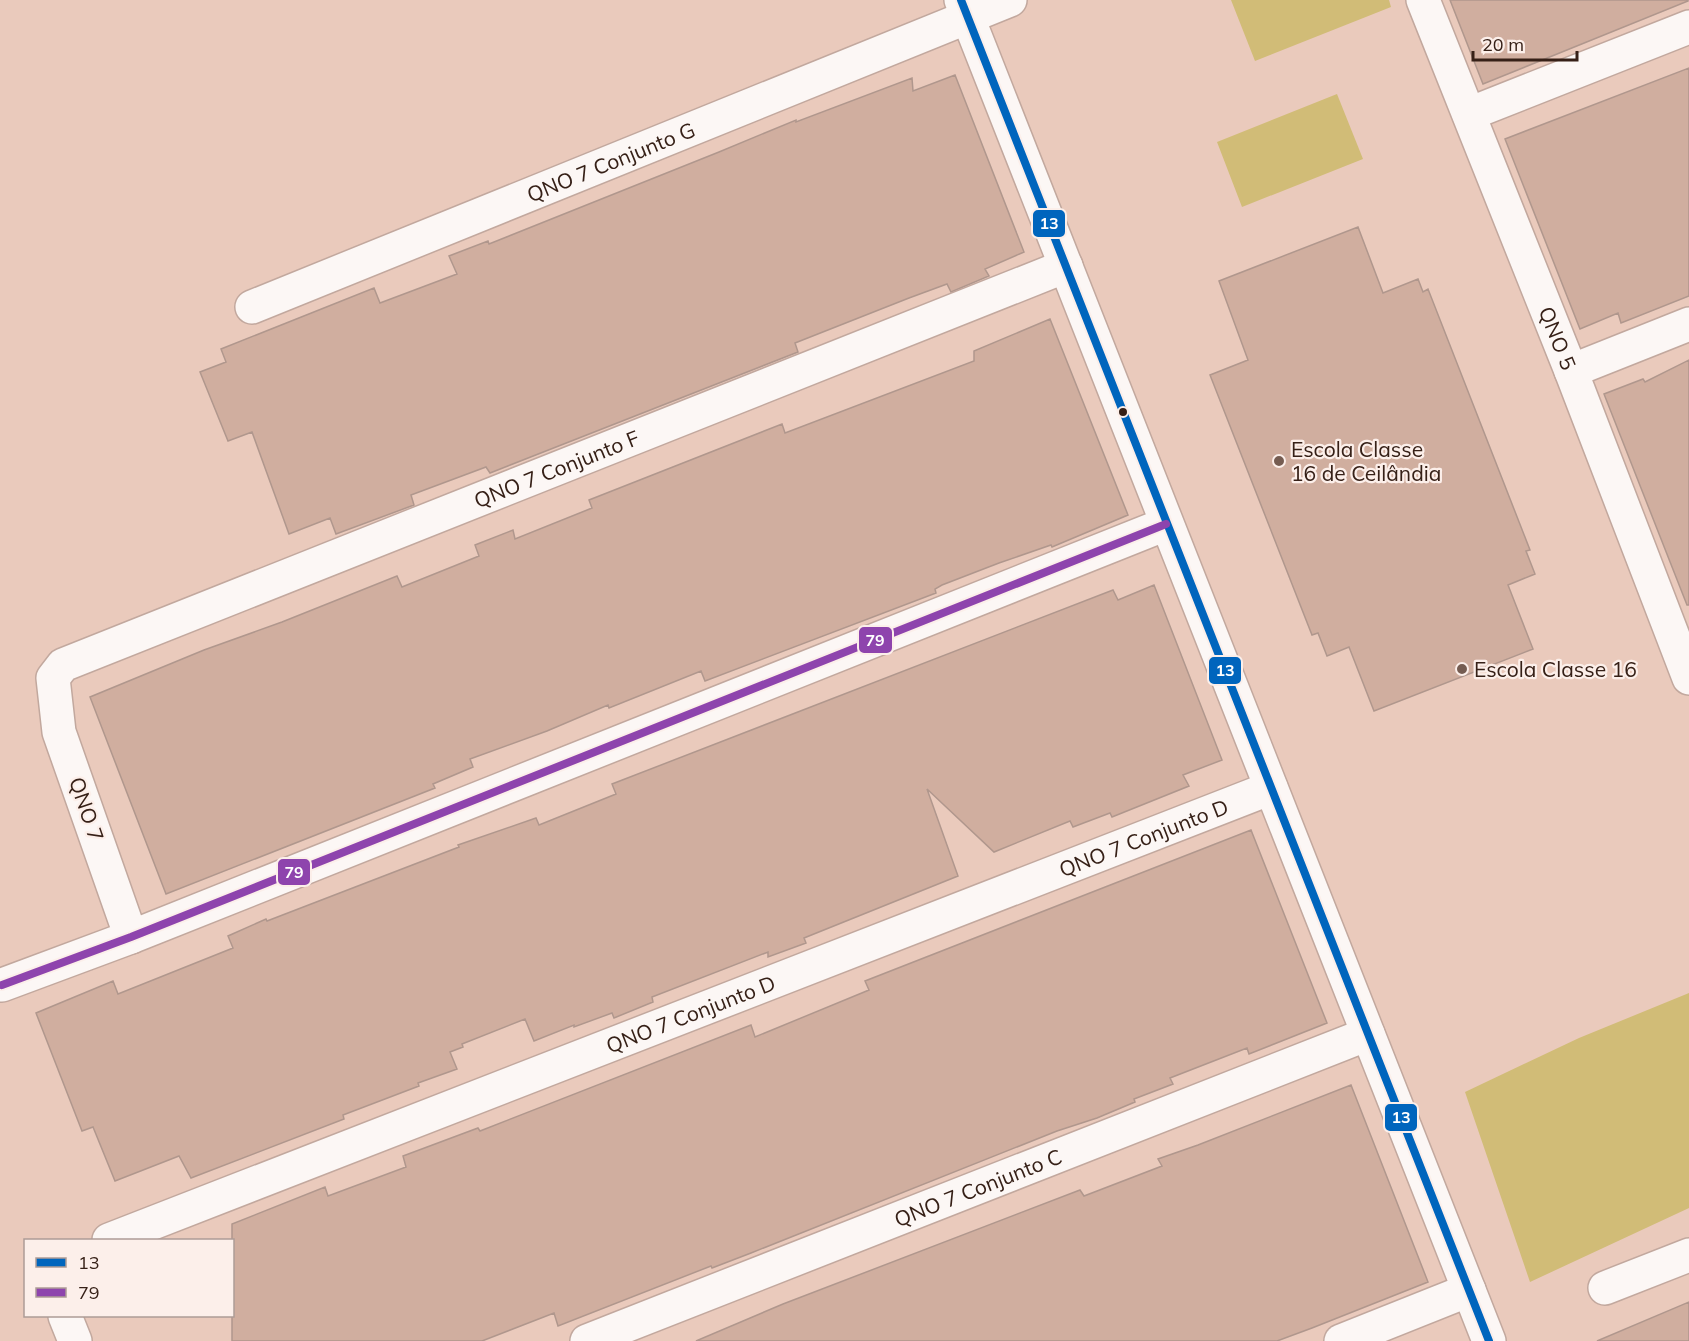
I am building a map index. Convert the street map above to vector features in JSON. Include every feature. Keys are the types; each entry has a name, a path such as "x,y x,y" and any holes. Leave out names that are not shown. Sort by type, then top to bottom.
{"street":[{"name":"QNO 7 Conjunto G","path":"252,307 965,8 1010,0"},
{"name":"QNO 5","path":"1423,0 1571,371 1679,624 1689,678"},
{"path":"965,8 1489,1341"},
{"path":"1469,114 1689,27"},
{"name":"QNO 7 Conjunto F","path":"53,678 63,665 1066,266"},
{"path":"1571,371 1689,324"},
{"path":"2,986 131,937 1166,524"},
{"name":"QNO 7","path":"53,678 59,732 131,937"},
{"name":"QNO 7 Conjunto D","path":"112,1239 1271,788"},
{"name":"QNO 7 Conjunto C","path":"587,1341 1368,1034"},
{"path":"1605,1288 1689,1255"},
{"path":"1341,1341 1469,1290"},
{"path":"65,1317 75,1341"}],"shaded area":[{"path":"1231,0 1389,0 1391,7 1255,61"},
{"path":"1337,94 1363,159 1242,207 1217,142"},
{"path":"1689,993 1689,1208 1530,1282 1465,1092 1579,1038"}],"building":[{"path":"1450,0 1688,0 1688,1 1483,84"},
{"path":"1689,68 1689,296 1621,323 1618,313 1580,329 1505,139"},
{"path":"955,75 1024,252 985,269 989,276 951,292 947,284 795,343 798,352 490,473 486,467 411,495 414,505 336,534 330,518 289,534 252,432 228,441 200,372 226,362 221,349 374,288 380,303 457,274 449,256 488,241 489,244 796,120 796,122 912,78 913,91"},
{"name":"Escola Classe 16 de Ceilândia","path":"1358,227 1383,293 1418,279 1423,292 1428,289 1530,550 1526,551 1535,574 1508,585 1533,649 1374,711 1349,647 1327,656 1318,633 1312,635 1210,375 1248,360 1219,281"},
{"path":"1050,319 1128,515 1052,547 1051,545 942,585 935,589 936,593 705,681 701,671 609,708 608,705 547,731 470,759 473,767 433,784 435,788 166,894 90,697 204,650 397,576 402,587 479,556 475,545 513,530 515,539 592,508 589,500 782,424 785,433 974,361 974,351"},
{"path":"1689,360 1689,605 1687,605 1604,394 1643,379 1645,382"},
{"path":"1154,585 1222,760 1183,775 1189,786 1112,817 1110,813 1073,827 1070,821 994,852 927,789 958,876 804,938 806,943 768,957 768,952 652,997 653,1002 614,1018 612,1013 534,1041 525,1019 462,1044 463,1047 450,1052 457,1069 343,1115 344,1119 191,1178 179,1156 115,1181 93,1127 82,1131 36,1013 113,981 118,994 233,948 228,936 266,919 267,921 459,847 458,845 536,818 539,825 616,794 612,784 1113,590 1118,600"},
{"path":"1251,830 1327,1023 1249,1054 1247,1048 1170,1078 1173,1084 1134,1099 1135,1102 1097,1118 1057,1131 751,1253 712,1268 711,1266 558,1326 554,1313 482,1341 232,1341 234,1239 232,1239 232,1224 325,1187 328,1196 406,1167 403,1156 478,1128 480,1131 751,1025 755,1037 869,990 865,981"},
{"path":"1351,1085 1428,1282 1312,1328 1277,1341 696,1341 783,1304 1080,1190 1084,1196 1162,1166 1158,1159"},
{"path":"1689,1302 1689,1341 1597,1341"}],"transit line":[{"name":"13","path":"961,0 1489,1341"},
{"name":"79","path":"2,985 131,937 1166,524"}],"place":[{"name":"Escola Classe 16 de Ceilândia","path":"1279,461"},
{"name":"Escola Classe 16","path":"1462,669"}]}
